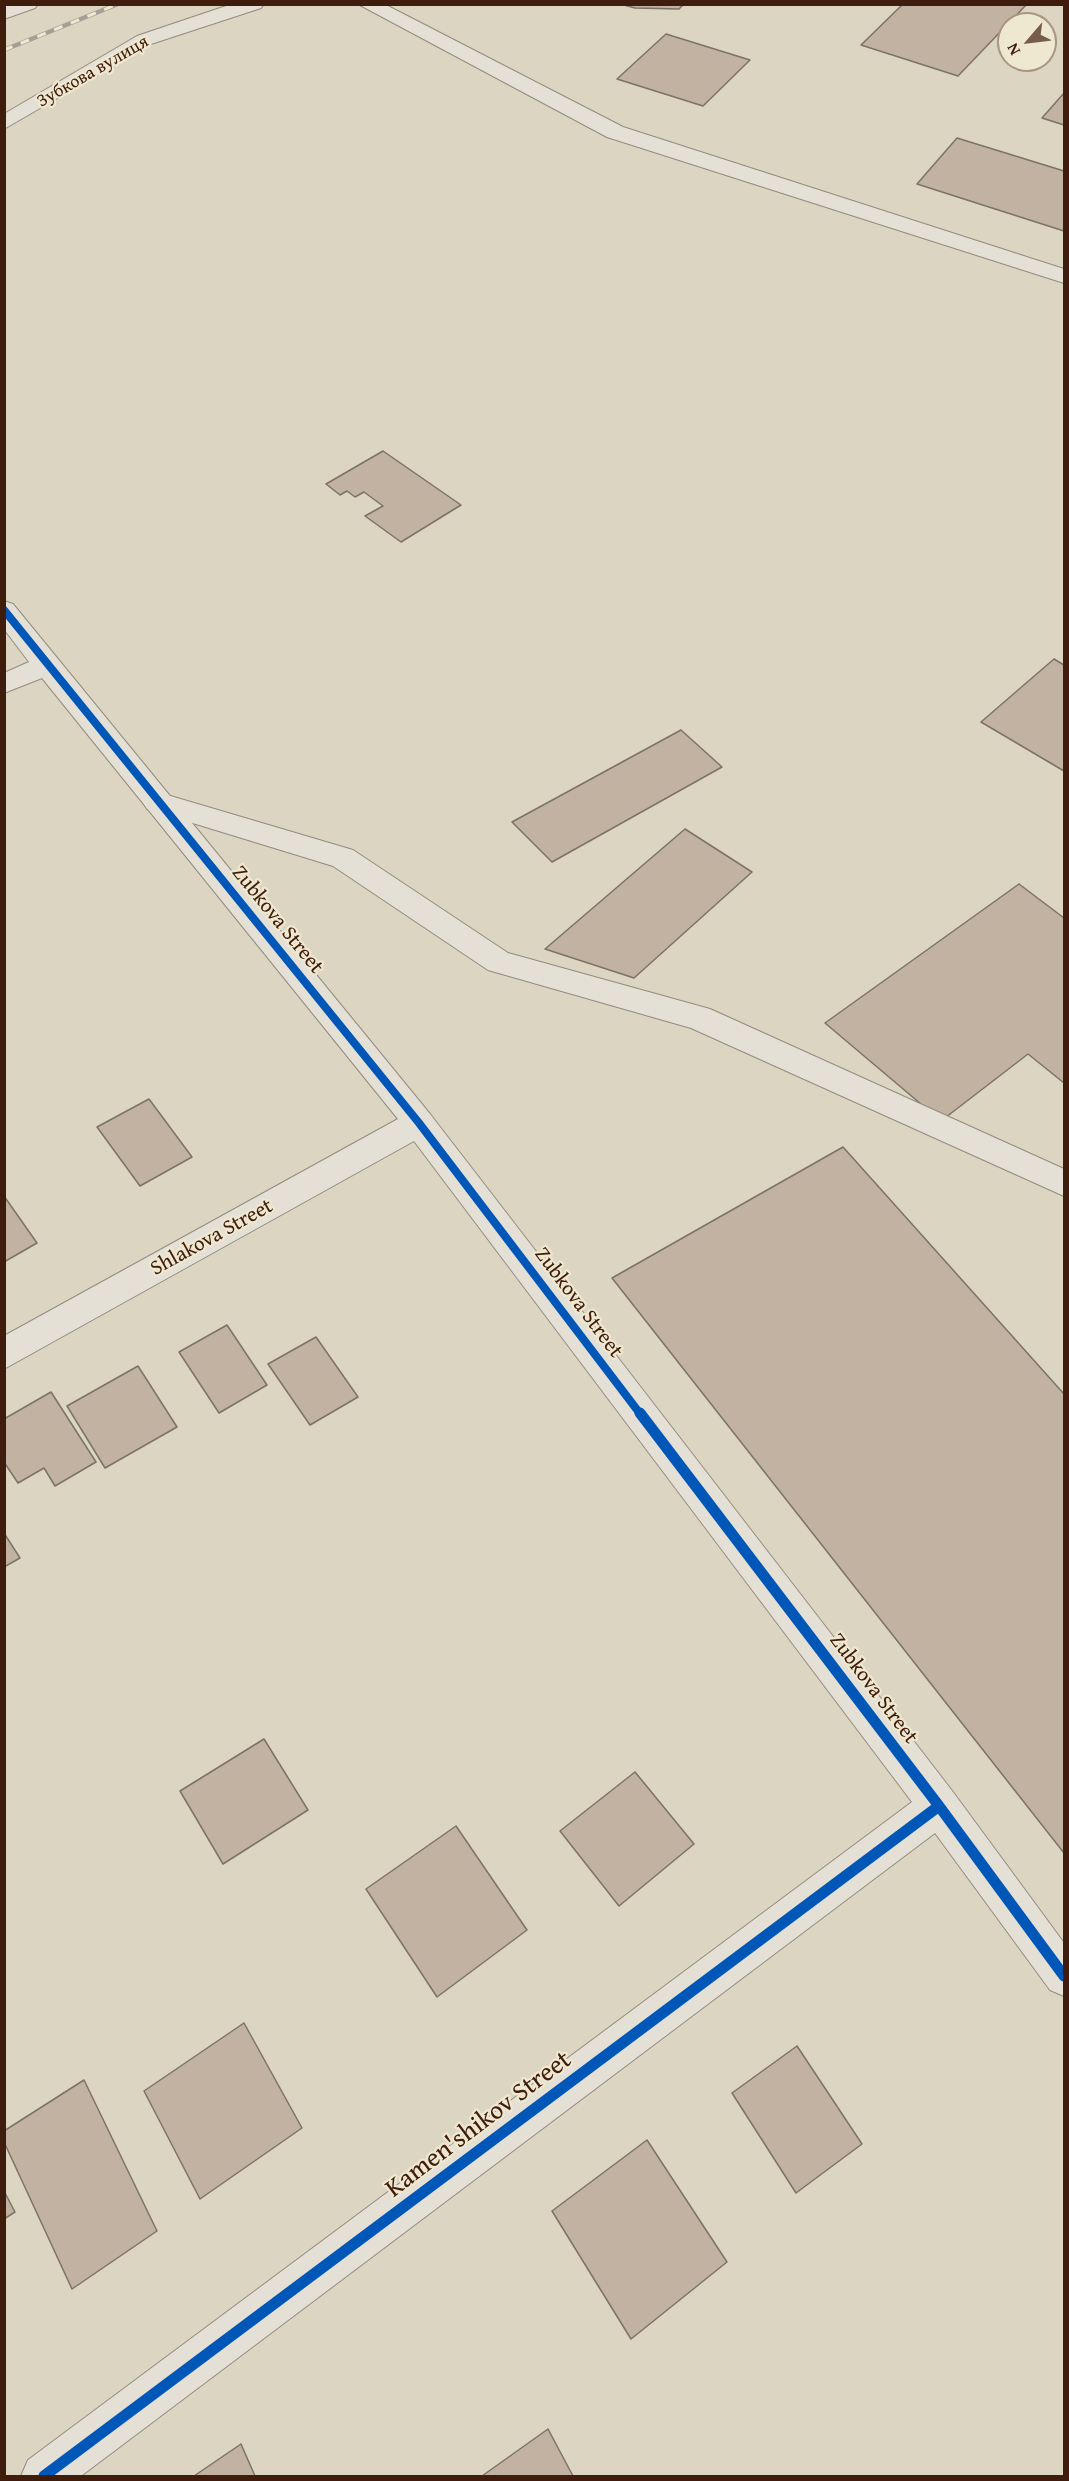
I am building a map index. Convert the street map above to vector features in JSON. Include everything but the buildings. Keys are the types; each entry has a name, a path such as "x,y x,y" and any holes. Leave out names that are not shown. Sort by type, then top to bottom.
{"street":[{"path":"4,13 28,4"},
{"name":"Зубкова вулиця","path":"4,123 144,40 254,4"},
{"path":"368,4 615,132 1065,276"},
{"name":"Zubkova Street","path":"4,610 46,665 419,1123 939,1806 1065,1976"},
{"path":"4,684 46,665"},
{"path":"157,802 343,858 499,962 699,1018 1065,1183"},
{"name":"Shlakova Street","path":"4,1354 419,1123"},
{"name":"Kamen'shikov Street","path":"44,2476 939,1806"}],"railway":[{"path":"4,50 118,4"}],"cycle path":[{"path":"4,610 46,665 419,1123 939,1806 1064,1976"},
{"path":"44,2476 939,1806"}]}
